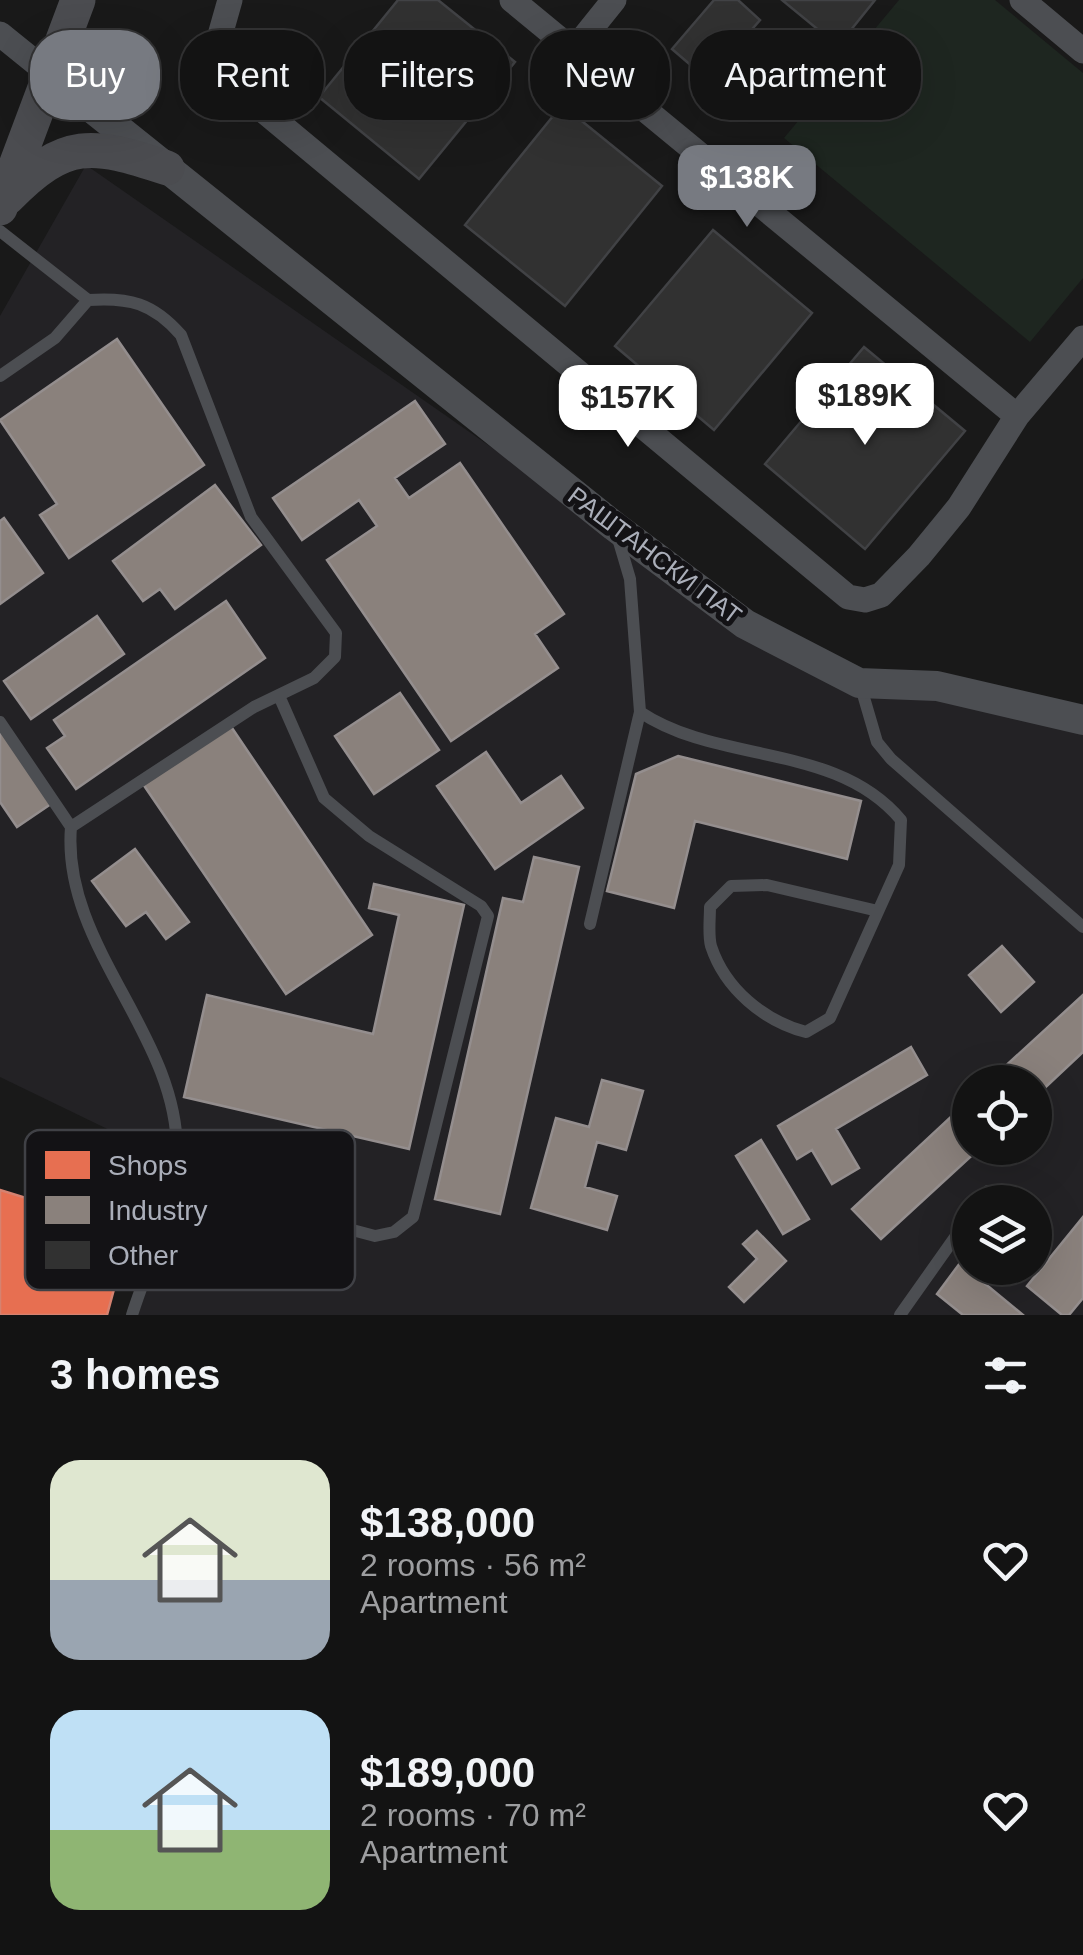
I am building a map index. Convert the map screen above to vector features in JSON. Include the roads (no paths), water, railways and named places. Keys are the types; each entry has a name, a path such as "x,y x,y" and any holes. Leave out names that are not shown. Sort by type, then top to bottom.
{"main road":[{"path":"68,30 78,0"},
{"path":"0,214 35,120"},
{"path":"0,214 32,173 65,153 110,150 167,168"}],"street":[{"path":"230,0 211,67 848,597 865,600 881,594 918,556 959,507 1017,416 1083,338"},
{"path":"512,0 548,30"},
{"path":"590,30 614,0"},
{"path":"1022,0 1083,50"},
{"path":"0,34 30,58"},
{"name":"РАШТАНСКИ ПАТ","path":"107,120 614,526 745,624 859,683 937,686 1083,720"},
{"path":"657,120 1017,416"}],"lane":[{"path":"0,214 88,300"},
{"path":"0,376 55,338 88,300 117,298 148,304 181,335 252,517 336,633 335,656 314,678 280,698 254,707 71,826"},
{"path":"590,924 640,712 630,579 614,526"},
{"path":"859,683 877,742 892,759 1083,927"},
{"path":"280,698 324,798 369,836 481,906 488,916 412,1216 394,1232 375,1236 355,1231"},
{"path":"640,712 666,730 804,762 879,794 901,820 899,865 830,1018 806,1032 778,1025 737,993 710,945 710,907 731,886 766,885 878,911"},
{"path":"0,722 71,826 68,861 77,901 162,1075 174,1130"},
{"path":"918,1315 903,1310 952,1241"},
{"path":"132,1315 140,1290"}]}
